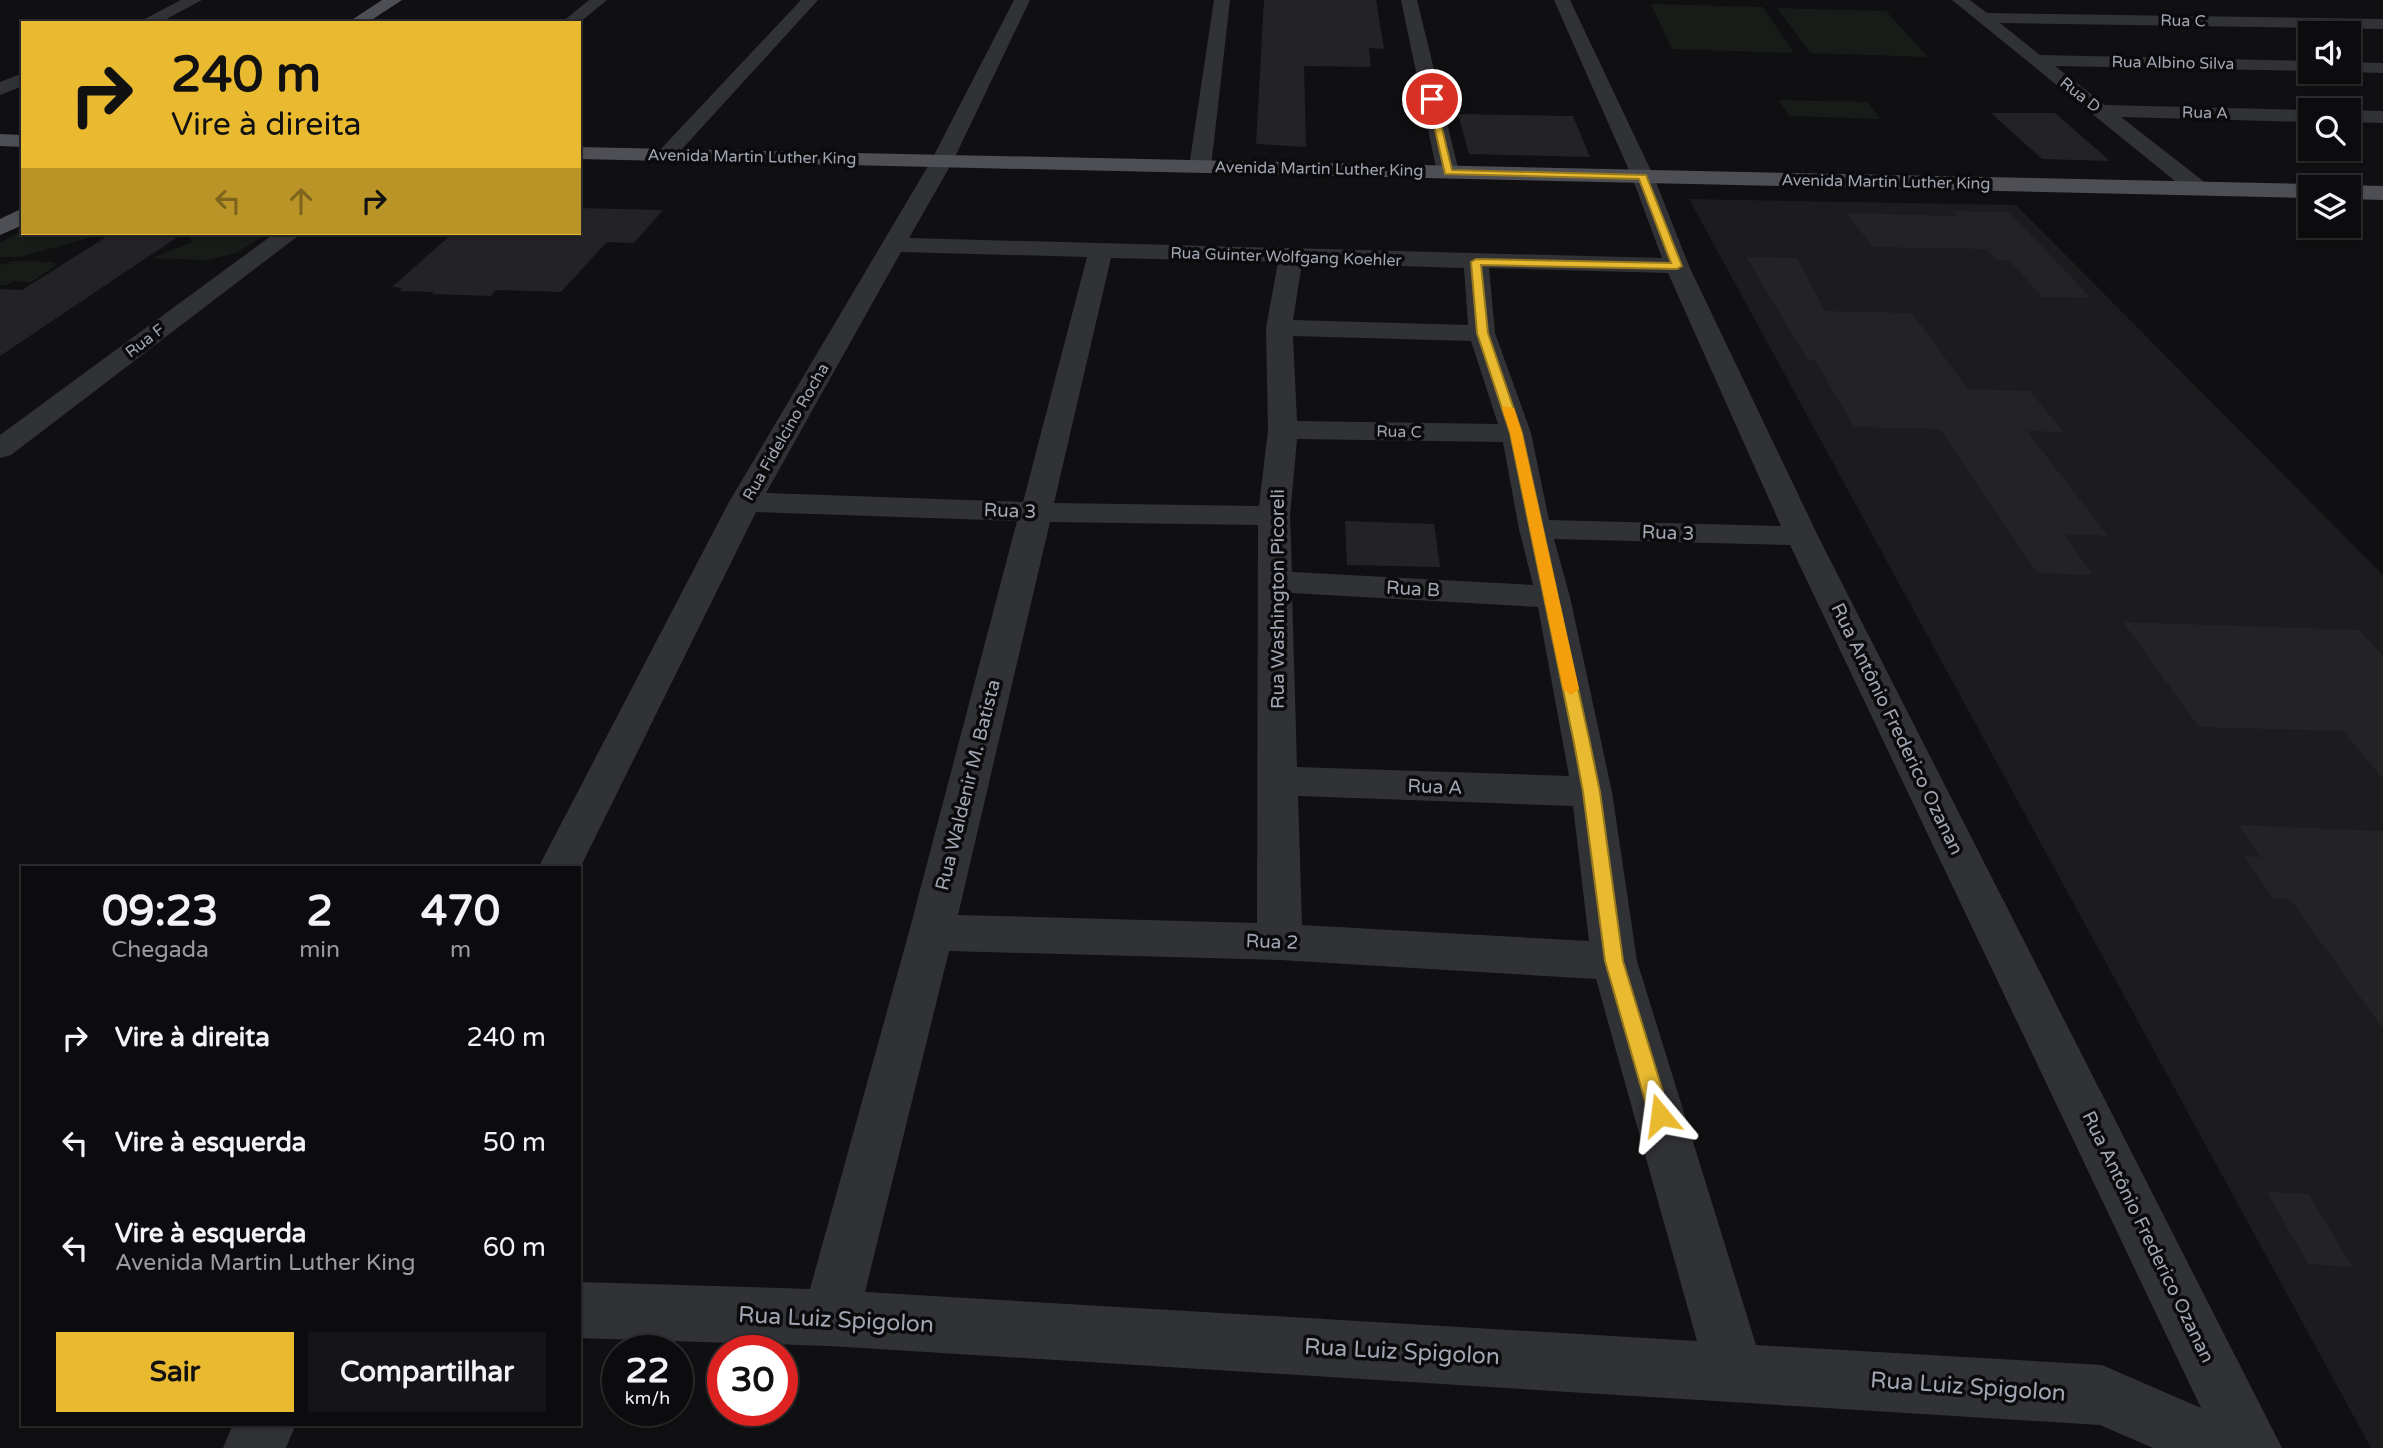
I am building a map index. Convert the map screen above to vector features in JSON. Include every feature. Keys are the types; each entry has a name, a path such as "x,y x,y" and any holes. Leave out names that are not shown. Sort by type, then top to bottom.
{"main road":[{"path":"358,21 394,0"},
{"path":"0,140 21,141"},
{"name":"Avenida Martin Luther King","path":"581,153 2298,191"},
{"path":"2361,192 2383,193"},
{"path":"0,229 21,216"}],"street":[{"path":"149,21 194,0"},
{"path":"572,21 599,0"},
{"path":"666,155 810,0"},
{"name":"Rua Fidelcino Rocha","path":"560,866 745,502 942,161 1022,0"},
{"path":"1200,167 1222,0"},
{"path":"1409,0 1448,172"},
{"name":"Rua Antônio Frederico Ozanan","path":"1562,0 1643,177 1677,266 1802,536 2252,1448"},
{"name":"Rua D","path":"1960,0 2200,189"},
{"path":"2194,4 2314,8 2383,14"},
{"name":"Rua C","path":"1982,18 2383,24"},
{"name":"Rua Albino Silva","path":"2036,60 2298,66"},
{"path":"2361,67 2383,68"},
{"path":"0,89 21,80"},
{"name":"Rua A","path":"2101,111 2298,116"},
{"path":"2361,116 2383,117"},
{"name":"Rua F","path":"3,444 287,235"},
{"name":"Rua Guinter Wolfgang Koehler","path":"895,245 1677,266"},
{"name":"Rua Waldenir M. Batista","path":"830,1318 931,932 1101,251"},
{"name":"Rua Washington Picoreli","path":"1280,942 1274,516 1283,430 1279,328 1291,257"},
{"path":"1476,262 1482,333 1516,433 1535,529 1553,597 1592,792 1614,961 1735,1373"},
{"path":"1279,328 1482,333"},
{"name":"Rua C","path":"1283,430 1516,433"},
{"name":"Rua 3","path":"745,502 1036,512 1274,516"},
{"name":"Rua 3","path":"1535,529 1802,536"},
{"name":"Rua B","path":"1273,581 1553,597"},
{"name":"Rua A","path":"1279,782 1592,792"},
{"name":"Rua 2","path":"931,932 1280,942 1614,961"},
{"name":"Rua Luiz Spigolon","path":"581,1310 830,1318 2102,1395 2191,1434 2214,1448"},
{"path":"253,1448 265,1426"}],"shaded area":[{"path":"1651,4 1763,7 1794,53 1672,49"},
{"path":"1777,8 1886,11 1928,57 1810,53"},
{"path":"1778,100 1867,102 1881,119 1790,116"},
{"path":"1689,199 2016,205 2383,575 2383,1448 2371,1448"},
{"path":"21,231 21,235 100,235 20,257 0,257 0,243"},
{"path":"188,235 263,235 237,253 205,260 152,258 193,242"},
{"path":"14,261 53,262 57,265 31,282 14,281 0,285 0,265"}],"building":[{"path":"1264,0 1376,0 1384,49 1369,48 1371,67 1304,66 1306,147 1256,144"},
{"path":"1991,113 2055,113 2110,161 2042,159"},
{"path":"1458,114 1573,116 1590,157 1469,154"},
{"path":"581,208 663,210 634,243 607,242 561,292 496,290 491,296 399,291 403,288 392,287 451,235 581,235"},
{"path":"1952,211 2009,212 2091,298 2042,297 2009,260 1996,260 1986,249 1872,247 1847,213 1957,216"},
{"path":"109,235 179,236 0,356 0,289 22,290"},
{"path":"1746,257 1797,258 1825,311 1912,313 1968,389 2030,391 2064,432 2027,431 2108,536 2064,534 2093,575 2037,573 1940,429 1854,427 1815,360 1808,360"},
{"path":"1345,521 1434,524 1440,567 1347,565"},
{"path":"2123,622 2359,630 2383,656 2383,779 2343,731 2199,727"},
{"path":"2238,825 2383,831 2383,1029 2290,899 2273,898 2244,856 2261,857"},
{"path":"2267,1192 2309,1194 2352,1267 2308,1264"}],"slow traffic":[{"path":"1508,408 1553,597 1571,689"}],"route":[{"path":"1432,99 1448,172 1643,177 1677,266 1476,262 1482,333 1516,433 1535,529 1553,597 1592,792 1614,961 1660,1115"}]}
